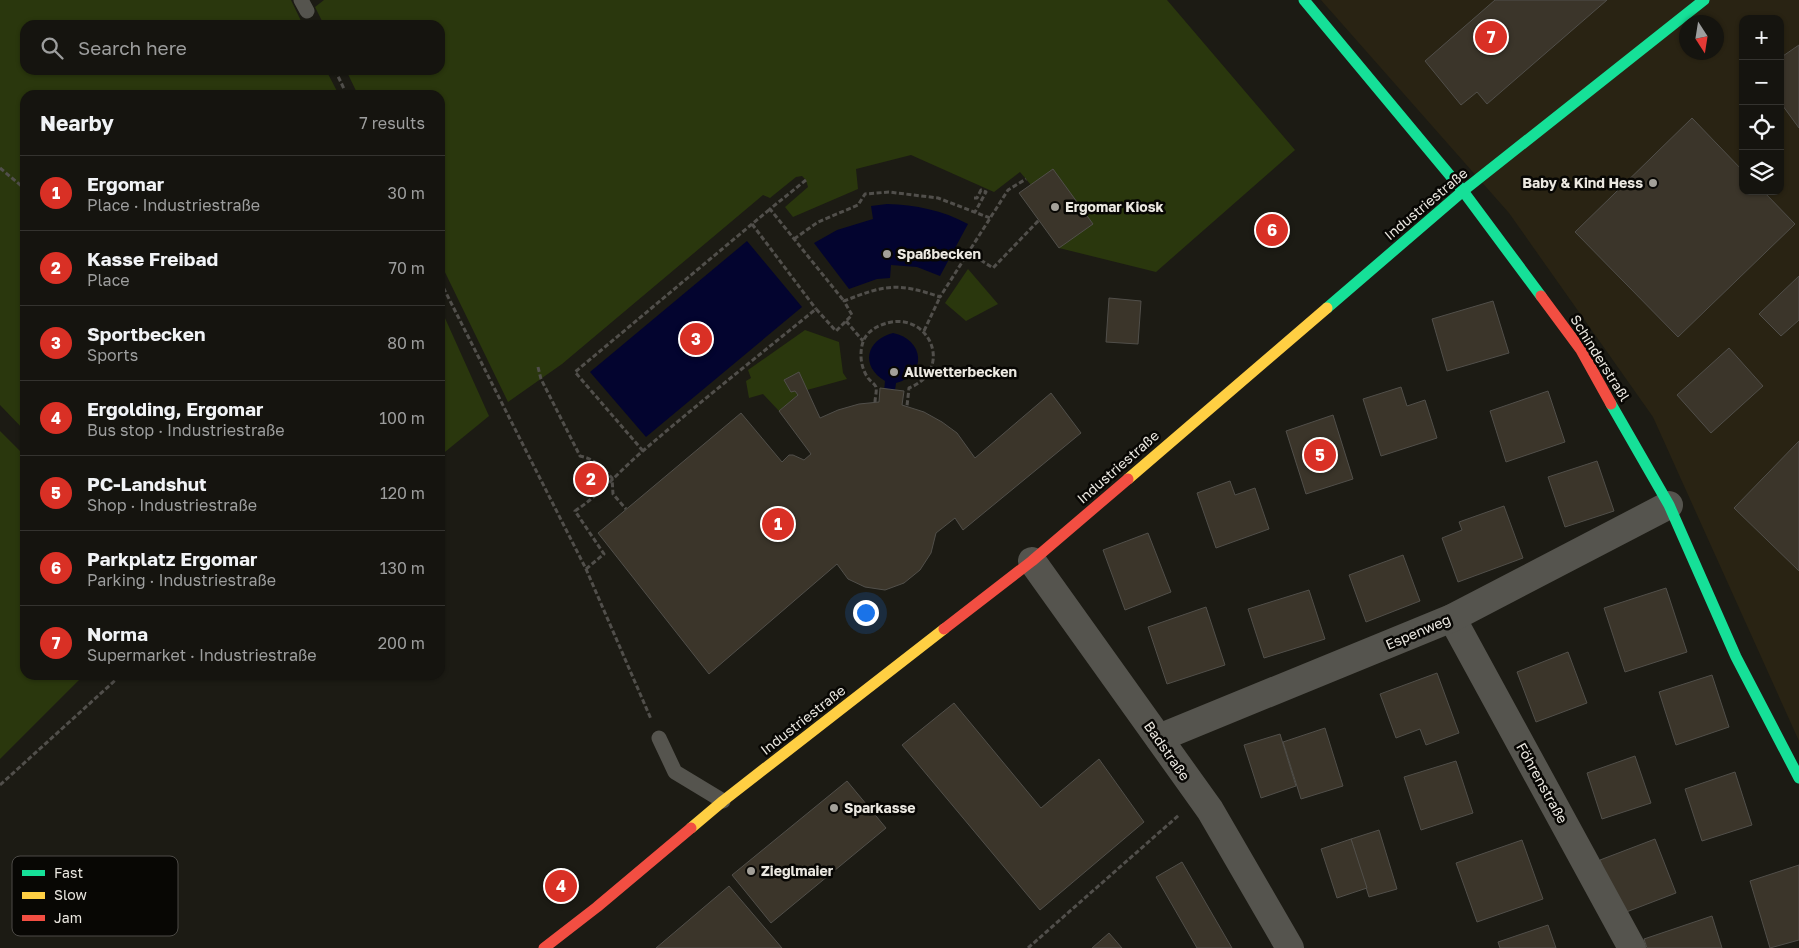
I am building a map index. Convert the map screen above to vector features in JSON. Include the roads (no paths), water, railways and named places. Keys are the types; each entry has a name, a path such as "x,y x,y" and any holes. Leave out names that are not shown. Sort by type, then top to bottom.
{"street":[{"name":"Schinderstraßl","path":"1304,0 1463,192 1581,350 1669,505 1736,657 1799,778"},
{"name":"Industriestraße","path":"544,948 598,907 722,801 1032,560 1463,192 1704,0"},
{"name":"Espenweg","path":"1158,738 1452,618 1669,505"},
{"name":"Badstraße","path":"1032,560 1200,796 1290,948"},
{"name":"Föhrenstraße","path":"1452,618 1632,948"}],"lane":[{"path":"659,738 675,772 722,801"}],"place":[{"name":"Norma","path":"1491,37"},
{"name":"Baby & Kind Hess","path":"1653,183"},
{"name":"Ergomar Kiosk","path":"1055,207"},
{"name":"Parkplatz Ergomar","path":"1272,230"},
{"name":"Spaßbecken","path":"887,254"},
{"name":"Sportbecken","path":"696,339"},
{"name":"Allwetterbecken","path":"894,372"},
{"name":"PC-Landshut","path":"1320,455"},
{"name":"Kasse Freibad","path":"591,479"},
{"name":"Ergomar","path":"778,524"},
{"name":"Sparkasse","path":"834,808"},
{"name":"Zieglmaier","path":"751,871"},
{"name":"Ergolding, Ergomar","path":"561,886"}]}
